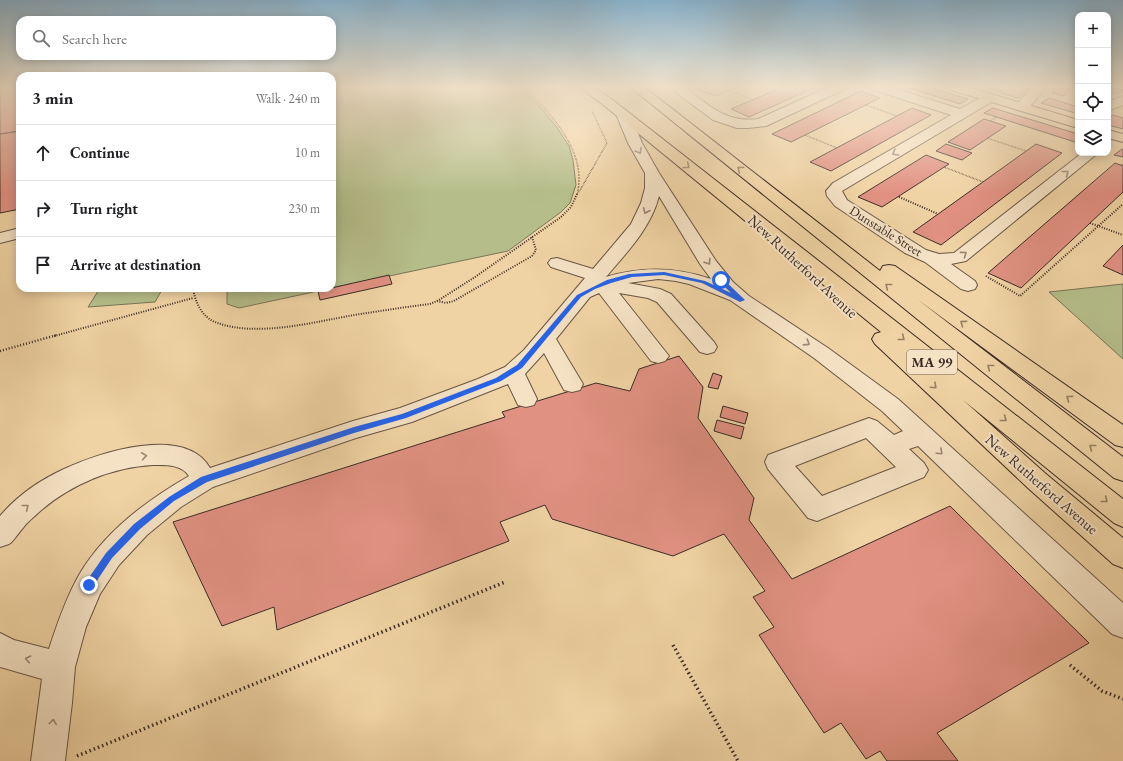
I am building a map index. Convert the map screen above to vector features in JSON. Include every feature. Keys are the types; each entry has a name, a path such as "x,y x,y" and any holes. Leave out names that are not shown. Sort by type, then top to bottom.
{"main road":[{"name":"MA 99","path":"631,122 740,209"},
{"name":"MA 99","path":"680,122 1123,471"},
{"path":"771,193 903,280 1123,438"},
{"name":"New Rutherford Avenue","path":"740,209 1123,515"},
{"name":"New Rutherford Avenue","path":"740,209 1023,468 1123,554"}],"street":[{"path":"623,122 652,173 709,264 726,286 742,300 821,353 890,405 1123,623"},
{"path":"726,122 731,124 748,125 764,122"},
{"name":"Dunstable Street","path":"948,122 838,186 834,191 835,196 841,202 915,253 931,258 947,260 960,257 1087,156"},
{"path":"60,760 56,703 59,667 70,627 89,585 109,556 137,527 172,499 204,480 354,430 404,416 486,385 513,372 545,338 579,296 599,280 629,238 644,216 652,194 652,173"},
{"path":"0,238 16,234"},
{"path":"931,258 974,279"},
{"path":"557,263 599,280 653,293 664,298 707,347"},
{"path":"599,280 638,274 668,274 703,282 742,300"},
{"path":"599,280 658,356"},
{"path":"545,338 572,384"},
{"path":"513,372 526,399"},
{"path":"869,428 891,447 915,470 817,510 777,462 869,428"},
{"path":"891,447 921,434"},
{"path":"0,535 24,508 68,478 124,458 150,455 174,456 193,463 204,480"},
{"path":"1088,590 1123,615"},
{"path":"0,649 7,654 59,667"}],"path":[{"path":"556,122 570,142 575,156 579,172 577,196"},
{"path":"193,292 194,298 202,311 215,322 255,328 294,325 430,304 467,283 569,210 607,143 597,122"},
{"path":"805,135 837,148"},
{"path":"988,138 1026,151"},
{"path":"944,167 984,182"},
{"path":"899,196 938,214"},
{"path":"974,279 1020,296 1123,204"},
{"path":"1090,223 1123,235"},
{"path":"437,301 446,303 454,301 532,256 536,250 532,237"},
{"path":"0,350 77,331 194,298"},
{"path":"60,760 505,582"},
{"path":"673,645 738,761"},
{"path":"1070,665 1102,691 1123,699"}],"green space":[{"path":"336,122 552,122 569,146 573,160 576,185 570,203 561,212 508,251 336,287"},
{"path":"1123,284 1123,359 1049,292"},
{"path":"97,292 161,292 155,302 88,307"},
{"path":"227,292 313,292 239,308 227,304"}],"building":[{"path":"0,122 16,122 16,132 0,134"},
{"path":"798,122 832,122 791,142 772,134"},
{"path":"886,122 919,122 831,171 810,162"},
{"path":"980,122 992,122 1006,126 970,150 948,142"},
{"path":"1011,122 1037,122 1075,133 1075,142"},
{"path":"1111,122 1123,122 1123,129 1111,126"},
{"path":"16,132 16,210 0,213 0,134"},
{"path":"946,144 972,153 962,160 936,151"},
{"path":"1036,144 1062,153 941,245 913,232"},
{"path":"1122,149 1123,157 1114,155"},
{"path":"926,155 949,164 882,207 858,197"},
{"path":"1115,163 1123,166 1123,192 1021,288 988,273"},
{"path":"1123,245 1123,275 1103,266"},
{"path":"389,275 392,284 320,300 318,292 336,292 336,287"},
{"path":"679,356 703,387 698,418 754,498 749,520 792,579 950,506 1089,643 937,733 958,761 887,761 880,751 866,759 841,723 824,733 759,635 774,627 753,597 765,591 724,534 673,556 552,519 545,505 500,522 509,541 277,630 274,607 222,626 173,522 505,417 502,412 596,383 630,391 639,369"},
{"path":"713,373 722,376 718,389 708,387"},
{"path":"723,406 748,413 745,424 720,417"},
{"path":"717,420 744,427 741,439 714,431"}],"route":[{"path":"89,585 109,556 137,527 172,499 204,480 354,430 404,416 499,379 513,372 519,367 579,296 593,288 609,281 631,275 664,274 683,276 703,282 742,300 721,280"}]}
